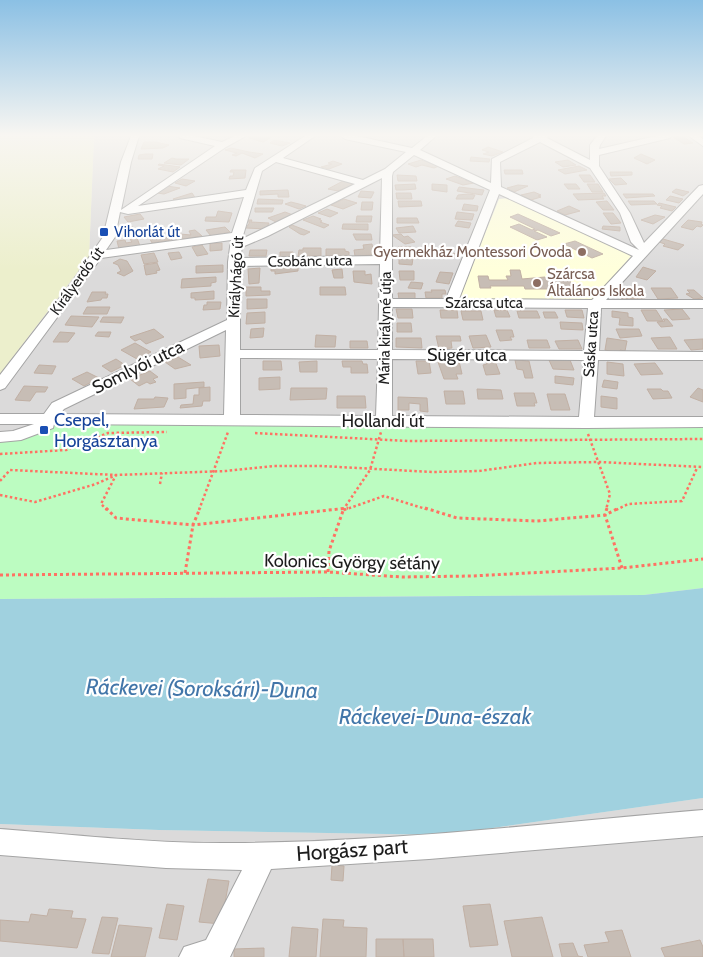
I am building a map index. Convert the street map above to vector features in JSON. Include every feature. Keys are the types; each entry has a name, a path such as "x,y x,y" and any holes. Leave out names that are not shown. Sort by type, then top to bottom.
{"street":[{"name":"Királyerdő út","path":"0,385 109,237 122,181"},
{"path":"128,211 129,207 169,181"},
{"name":"Királyhágó út","path":"232,428 234,262 236,241 254,181"},
{"path":"355,181 364,183"},
{"path":"97,255 236,241 264,234 369,181"},
{"name":"Mária királyné útja","path":"384,421 388,181"},
{"path":"480,181 639,250"},
{"path":"451,303 496,188 496,181"},
{"path":"604,181 625,213 639,250"},
{"name":"Sáska utca","path":"586,423 595,304 639,250 703,188"},
{"path":"114,212 250,193"},
{"name":"Csobánc utca","path":"234,262 386,260"},
{"name":"Szárcsa utca","path":"385,303 703,304"},
{"name":"Somlyói utca","path":"55,420 58,406 233,322"},
{"name":"Sügér utca","path":"232,354 703,356"},
{"name":"Hollandi út","path":"0,419 232,428 384,421 703,422"},
{"name":"Hollandi út","path":"0,437 15,436 55,420"},
{"name":"Horgász part","path":"0,842 186,855 264,856 477,842 703,823"},
{"path":"194,957 215,953 264,856"}],"path":[{"path":"328,572 329,551 343,510 370,470 384,421"},
{"path":"586,423 589,441 599,462 610,494 605,515 622,568"},
{"path":"185,573 193,525 232,428"},
{"path":"0,454 66,450 108,433 168,432"},
{"path":"246,432 379,439 589,441 703,439"},
{"path":"0,481 10,470 116,475 215,470 226,472 284,466 432,472 479,471 537,463 599,462 703,467"},
{"path":"116,475 101,504 116,518 193,525 343,510 384,496 457,518 537,521 605,515 628,504 682,501 697,468"},
{"path":"160,484 162,472"},
{"path":"0,495 35,502 96,484 116,475"},
{"name":"Kolonics György sétány","path":"0,575 328,572 402,577 472,576 622,568 703,559"}],"shaded area":[{"path":"0,181 92,181 89,257 0,374"},
{"path":"92,181 703,181 703,421 0,437 0,374 89,257"},
{"path":"508,198 632,255 591,302 465,302 465,296 460,296 499,199"},
{"path":"703,798 703,957 0,957 0,824 159,830 444,835"}],"green space":[{"path":"62,420 703,421 703,588 644,595 0,599 0,437"}],"water":[{"name":"Ráckevei-Duna-észak","path":"703,588 703,798 444,835 159,830 0,824 0,599 644,595"}],"building":[{"path":"179,181 195,181 186,186 175,183"},
{"path":"343,181 355,184 338,191 328,189"},
{"path":"451,181 467,181 474,183 463,185"},
{"path":"611,181 624,181 627,184 615,185"},
{"path":"415,184 416,189 403,190 396,190 395,185"},
{"path":"432,184 447,185 447,192 432,190"},
{"path":"564,184 576,184 580,189 568,189"},
{"path":"587,184 598,184 603,192 592,192"},
{"path":"518,185 528,186 514,192 507,188"},
{"path":"167,186 180,188 164,194 157,193"},
{"path":"459,187 484,190 482,195 457,191"},
{"path":"676,189 689,192 683,196 672,192"},
{"path":"288,190 289,197 278,197 278,194 260,195 260,191"},
{"path":"361,191 374,192 371,198 358,197"},
{"path":"534,192 541,195 538,196 541,197 531,200 521,195"},
{"path":"192,193 196,199 176,202 173,199"},
{"path":"396,193 411,193 412,199 397,199"},
{"path":"604,193 606,196 602,196 604,199 578,200 573,194"},
{"path":"623,194 653,194 655,196 626,198"},
{"path":"458,195 475,195 473,199 456,199"},
{"path":"670,196 683,199 679,203 666,200"},
{"path":"258,199 283,200 282,204 257,204"},
{"path":"344,199 357,203 343,209 331,205"},
{"path":"398,201 421,201 422,206 399,207"},
{"path":"607,201 614,210 603,210 596,202"},
{"path":"628,201 654,201 657,204 631,205"},
{"path":"291,202 306,206 299,209 285,204"},
{"path":"362,202 373,202 372,210 361,210"},
{"path":"659,203 676,207 672,211 660,208 662,206 657,205"},
{"path":"464,204 478,206 477,211 462,210"},
{"path":"569,206 580,211 565,215 557,211"},
{"path":"255,208 274,208 272,212 255,212"},
{"path":"327,209 338,213 330,217 318,213"},
{"path":"218,211 232,213 229,222 205,221 206,217 216,217"},
{"path":"285,212 293,215 276,222 268,218"},
{"path":"457,212 474,214 472,220 455,219"},
{"path":"603,213 613,213 621,223 611,224"},
{"path":"140,214 144,219 128,222 124,217"},
{"path":"518,214 560,233 551,236 538,230 534,231 547,237 537,240 510,227 519,224 532,230 535,229 510,217"},
{"path":"655,215 665,217 653,224 641,220"},
{"path":"313,216 321,219 319,219 322,221 320,222 329,225 324,228 303,220"},
{"path":"357,216 372,216 371,222 356,222"},
{"path":"397,218 417,218 419,223 397,223"},
{"path":"252,220 251,222 269,223 266,229 246,228 250,222 247,222"},
{"path":"688,220 702,222 701,224 703,225 701,227 697,226 693,230 681,227"},
{"path":"458,221 471,223 469,228 455,226"},
{"path":"343,224 368,224 368,230 342,229"},
{"path":"292,225 310,232 304,235 300,234 289,227"},
{"path":"413,226 416,232 399,233 396,228"},
{"path":"603,226 620,227 620,231 602,229"},
{"path":"133,227 133,235 122,236 122,228"},
{"path":"225,227 230,232 211,236 206,230"},
{"path":"195,230 202,236 183,239 180,234 191,235 189,231"},
{"path":"353,234 371,234 372,240 356,240"},
{"path":"401,234 404,237 408,236 415,242 405,244 392,235"},
{"path":"162,235 163,238 170,237 172,240 152,243 150,239"},
{"path":"137,238 140,246 119,249 117,241 125,240 126,243 132,242 130,239"},
{"path":"663,239 684,245 678,250 663,246 665,244 659,242"},
{"path":"575,241 603,254 592,258 564,244"},
{"path":"210,243 222,243 222,250 210,251"},
{"path":"372,244 374,255 355,256 354,250 364,249 363,245"},
{"path":"202,245 208,254 197,256 192,247"},
{"path":"398,247 411,247 413,254 398,254"},
{"path":"303,248 321,248 321,256 298,256 299,250 303,250"},
{"path":"326,249 345,249 345,251 349,252 349,256 326,256"},
{"path":"250,250 267,250 266,256 249,256"},
{"path":"179,252 182,258 171,260 168,253"},
{"path":"280,252 293,252 294,256 280,257"},
{"path":"444,252 458,254 457,257 443,257"},
{"path":"154,253 158,262 144,264 141,255"},
{"path":"399,258 413,258 412,265 399,264"},
{"path":"120,259 127,261 133,271 124,276 117,273 121,271 118,265 113,263"},
{"path":"157,263 160,270 156,271 157,273 146,275 144,265"},
{"path":"223,265 223,272 196,273 196,266"},
{"path":"271,265 293,265 293,267 298,267 298,271 275,274 275,271 271,271"},
{"path":"643,267 656,271 647,280 636,277"},
{"path":"260,268 259,283 249,284 248,269"},
{"path":"342,269 343,278 334,278 332,270"},
{"path":"510,270 520,270 522,279 545,277 546,280 570,280 573,289 525,289 524,286 490,286 491,288 480,288 478,276 488,276 489,280 508,280 506,276 511,276"},
{"path":"353,271 365,271 365,275 371,274 372,284 354,282"},
{"path":"399,271 414,271 414,280 400,280"},
{"path":"440,272 453,273 449,284 436,282"},
{"path":"216,277 216,282 211,283 211,286 181,288 182,279"},
{"path":"411,282 423,283 421,289 408,288"},
{"path":"246,287 261,287 261,291 270,291 270,295 246,296"},
{"path":"320,287 345,287 346,295 320,295"},
{"path":"622,288 637,288 645,298 622,299 618,293 625,293"},
{"path":"651,288 671,288 678,298 658,299"},
{"path":"431,290 445,290 446,294 442,294 442,298 426,298 425,292 432,292"},
{"path":"687,290 694,290 703,298 694,299 686,294 690,293"},
{"path":"214,291 214,299 195,300 195,298 191,298 191,293"},
{"path":"92,292 106,292 105,294 108,294 107,298 87,302"},
{"path":"398,293 415,293 415,299 399,299"},
{"path":"247,299 267,299 267,308 247,309"},
{"path":"207,302 221,302 220,309 203,310"},
{"path":"87,307 110,307 107,314 83,314"},
{"path":"396,309 412,309 413,318 398,318"},
{"path":"682,309 690,319 672,320 664,310"},
{"path":"440,310 457,310 458,318 441,318"},
{"path":"494,310 507,310 510,317 496,317"},
{"path":"565,310 582,310 584,318 567,317"},
{"path":"641,310 656,310 663,321 647,321"},
{"path":"461,311 481,311 483,320 463,320"},
{"path":"517,311 537,311 540,318 519,318"},
{"path":"612,311 628,313 628,317 633,318 633,326 619,325 620,318 612,317"},
{"path":"265,312 265,323 246,324 247,313"},
{"path":"543,312 555,312 558,318 545,318"},
{"path":"71,316 99,317 92,327 65,325"},
{"path":"103,317 124,317 121,323 100,322"},
{"path":"663,319 667,319 673,326 661,327 657,322 665,321"},
{"path":"560,322 582,323 583,330 561,329"},
{"path":"397,323 411,323 412,332 397,332"},
{"path":"264,328 263,337 250,338 251,329"},
{"path":"154,329 164,337 146,344 140,339 135,341 130,337"},
{"path":"616,329 639,329 642,336 620,338"},
{"path":"496,330 512,330 514,337 510,337 512,340 500,341"},
{"path":"60,332 75,333 68,342 53,342"},
{"path":"98,332 111,332 109,337 95,336"},
{"path":"316,335 336,336 335,347 315,347"},
{"path":"486,335 491,347 473,348 469,336"},
{"path":"436,336 460,336 461,341 451,341 452,348 439,349"},
{"path":"670,337 677,349 658,349 651,338"},
{"path":"396,338 421,338 422,348 396,347"},
{"path":"607,338 627,341 625,351 620,350 620,353 605,350"},
{"path":"703,339 703,349 691,350 684,340"},
{"path":"527,340 547,340 550,348 529,348"},
{"path":"578,340 582,349 559,349 555,341"},
{"path":"350,341 367,341 368,348 350,348"},
{"path":"135,343 151,352 137,359 121,350"},
{"path":"219,345 220,356 200,358 199,346"},
{"path":"178,357 191,365 175,369 165,362"},
{"path":"116,359 125,365 111,372 102,366"},
{"path":"515,360 529,361 533,378 525,378 523,370 517,369"},
{"path":"549,360 570,360 574,370 553,369"},
{"path":"263,361 281,361 282,370 263,370"},
{"path":"317,361 317,372 300,372 299,362"},
{"path":"342,361 362,361 363,364 367,364 368,373 351,373 351,367 343,367"},
{"path":"416,361 429,361 431,373 418,374"},
{"path":"459,361 462,374 456,374 458,379 444,379 438,362"},
{"path":"486,361 495,361 500,374 486,375 483,365 487,364"},
{"path":"607,362 623,364 624,376 607,374"},
{"path":"655,363 663,374 641,375 634,364"},
{"path":"39,365 56,366 52,374 34,373"},
{"path":"150,371 158,377 153,379 156,382 150,384 147,382 139,386 130,379"},
{"path":"87,372 99,378 84,386 72,379"},
{"path":"555,376 574,378 573,385 555,383"},
{"path":"280,377 280,389 259,390 259,378"},
{"path":"604,380 618,382 617,389 602,387"},
{"path":"204,382 204,387 186,389 186,398 174,399 174,384"},
{"path":"24,386 48,387 45,392 36,392 30,401 15,400"},
{"path":"210,387 210,401 203,401 202,406 180,408 181,405 193,404 194,395 199,395 199,388"},
{"path":"291,388 327,388 326,399 290,400"},
{"path":"698,388 703,390 703,402 690,397"},
{"path":"477,389 501,390 503,399 478,399"},
{"path":"647,389 668,391 672,398 653,399"},
{"path":"444,391 463,391 465,404 446,404"},
{"path":"514,393 534,393 537,403 534,403 535,406 517,406"},
{"path":"547,394 565,394 570,410 551,410"},
{"path":"337,396 365,396 366,408 337,408"},
{"path":"601,396 617,398 617,409 601,407"},
{"path":"155,397 168,398 164,407 134,409 138,399 154,399"},
{"path":"398,397 427,398 428,412 420,411 420,404 409,403 409,410 398,410"},
{"path":"332,865 344,866 343,881 331,880"},
{"path":"208,879 229,881 221,924 199,922"},
{"path":"167,904 184,906 177,940 159,938"},
{"path":"490,904 498,945 470,947 463,906"},
{"path":"49,909 73,911 71,918 86,919 77,948 0,941 0,920 29,922 31,914 47,916"},
{"path":"102,917 118,918 109,954 92,953"},
{"path":"542,917 553,957 512,957 504,921"},
{"path":"323,919 344,920 343,927 367,928 366,957 320,957"},
{"path":"119,925 152,928 145,957 111,957"},
{"path":"292,927 318,929 316,957 289,957"},
{"path":"622,930 631,957 588,957 584,945 609,942 605,932"},
{"path":"376,939 403,939 404,957 376,957"},
{"path":"403,939 433,939 434,957 404,957"},
{"path":"700,940 703,947 703,957 665,957 661,948"},
{"path":"573,943 578,956 583,957 562,957 559,944"},
{"path":"264,948 264,957 234,957 234,949"}],"place":[{"name":"Vihorlát út","path":"104,232"},
{"name":"Gyermekház Montessori Óvoda","path":"582,252"},
{"name":"Szárcsa Általános Iskola","path":"537,283"},
{"name":"Csepel, Horgásztanya","path":"44,430"}],"water label":[{"name":"Ráckevei (Soroksári)-Duna","path":"202,688"}]}
